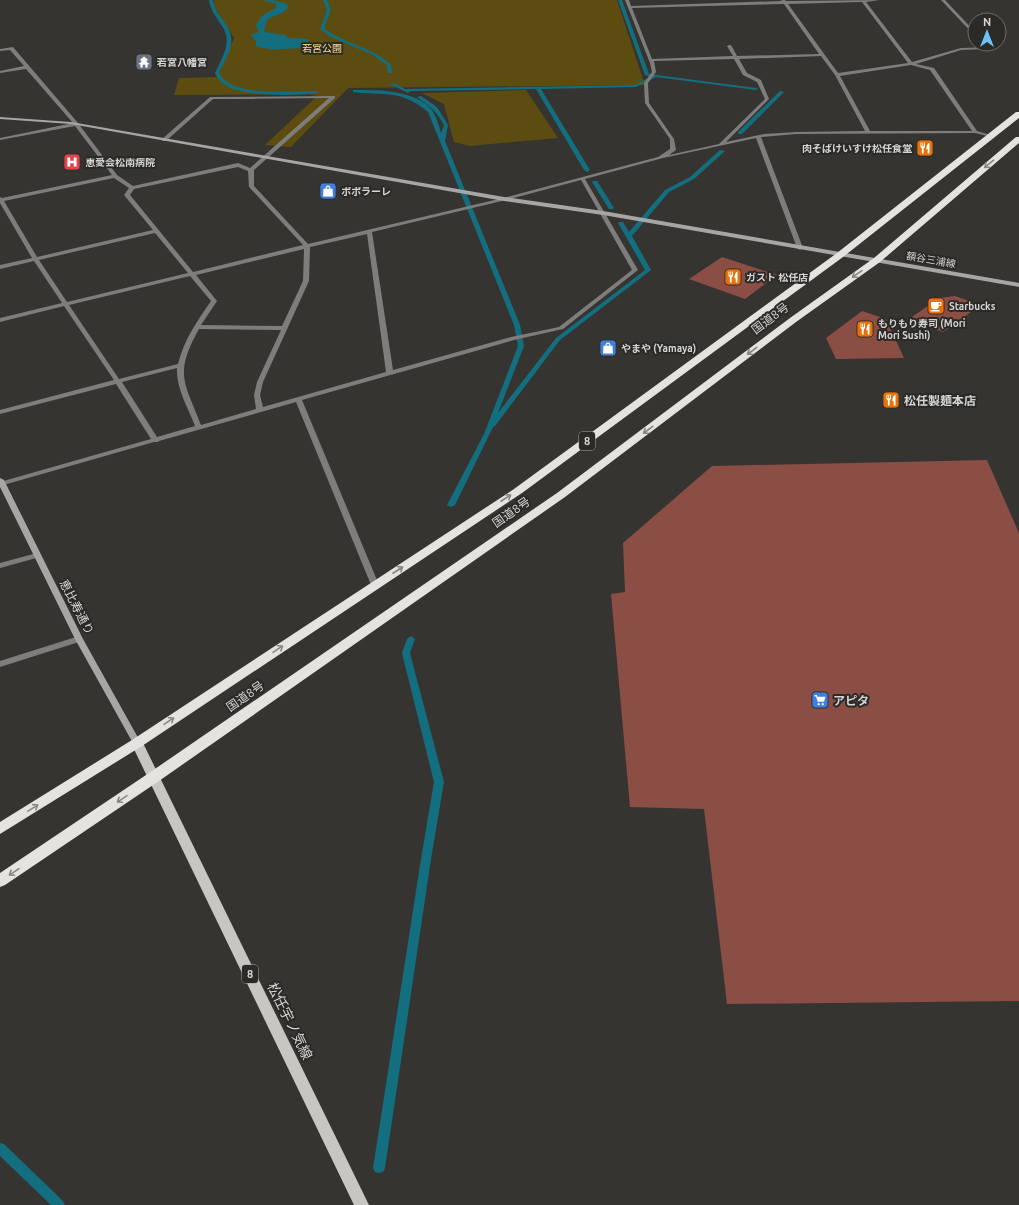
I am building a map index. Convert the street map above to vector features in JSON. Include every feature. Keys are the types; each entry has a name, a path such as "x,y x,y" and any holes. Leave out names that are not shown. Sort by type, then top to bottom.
{"highway":[{"name":"国道8号","path":"0,829 137,743 518,491 840,255 1019,114"},
{"name":"国道8号","path":"0,881 154,777 561,495 793,320 877,260 1019,140"}],"main road":[{"name":"松任宇ノ気線","path":"137,743 362,1205"}],"street":[{"path":"627,0 651,60 654,72 646,83 647,103 672,139 673,150 660,158"},
{"path":"863,0 910,64 932,69 976,132"},
{"path":"630,6 707,2 878,0"},
{"path":"943,0 967,26"},
{"path":"783,1 837,75 868,132"},
{"path":"719,146 768,99 759,81 745,74 729,46"},
{"path":"0,50 11,48 76,124 115,176 132,188"},
{"path":"837,75 910,64 961,49 967,49"},
{"path":"651,60 823,55"},
{"path":"0,72 28,67"},
{"path":"164,140 212,98 333,96 251,170 251,186 307,246 306,281 260,382 257,395 260,410"},
{"name":"額谷三浦線","path":"0,118 76,124 504,199 603,213 1019,285"},
{"path":"0,139 76,124"},
{"path":"0,320 504,199 660,158 719,146 758,136 796,133 976,132 992,136"},
{"path":"758,136 800,248"},
{"path":"198,428 180,376 181,365 196,327 214,301 127,195 132,188 238,165 251,170"},
{"path":"115,176 1,199 12,215 35,259 119,381 156,441"},
{"path":"1,483 156,441 513,338 561,328 635,270 582,178"},
{"path":"0,267 157,231"},
{"path":"369,231 390,374"},
{"path":"196,327 284,328"},
{"path":"0,412 181,365"},
{"path":"298,399 375,585"},
{"name":"恵比寿通り","path":"1,483 79,639 137,743"},
{"path":"0,566 37,555"},
{"path":"0,664 79,639"}],"green space":[{"name":"若宮公園","path":"214,0 617,0 645,85 348,88 291,147 265,145 317,96 308,94 174,95 179,78 221,77 219,73 234,38 214,6"},
{"path":"526,90 558,138 470,146 454,142 444,104 422,93"}],"water":[{"path":"263,0 273,0 287,4 288,8 267,20 264,32 285,35 288,38 308,39 308,46 304,48 268,49 256,46 256,41 250,35 259,32 256,25 262,16 277,7 276,4"}],"building":[{"name":"ガスト 松任店","path":"722,257 777,275 745,299 689,279"},
{"path":"955,296 981,305 943,332 909,319 939,298"},
{"name":"もりもり寿司 (Mori Mori Sushi)","path":"862,311 886,319 904,358 836,359 826,338"},
{"name":"アピタ","path":"987,460 1019,533 1019,1001 727,1004 704,809 630,807 611,594 625,592 623,543 712,466"}],"waterway":[{"path":"211,0 214,11 225,26 230,38 227,51 217,73 222,81 230,86 253,92 316,92"},
{"path":"325,0 329,10 322,28 333,36 372,53 389,65 390,72"},
{"path":"620,0 647,75 655,76"},
{"path":"537,88 636,86 655,76"},
{"path":"655,76 756,89"},
{"path":"392,84 404,90"},
{"path":"404,90 537,88"},
{"path":"537,88 587,170"},
{"path":"404,90 408,92"},
{"path":"355,91 385,92 414,99 430,111 442,141"},
{"path":"740,133 782,92"},
{"path":"419,97 435,108 446,125 442,141"},
{"path":"442,141 517,325 521,346 487,434 451,505"},
{"path":"629,236 667,191 692,178 722,151"},
{"path":"595,182 611,208"},
{"path":"621,223 629,236"},
{"path":"493,425 558,339 648,270 629,236"},
{"path":"379,1168 439,782 406,653 411,639"},
{"path":"0,1148 59,1205"}],"place":[{"name":"若宮八幡宮","path":"144,62"},
{"name":"肉そばけいすけ松任食堂","path":"925,148"},
{"name":"恵愛会松南病院","path":"72,162"},
{"name":"ポポラーレ","path":"328,191"},
{"name":"ガスト 松任店","path":"733,277"},
{"name":"Starbucks","path":"936,306"},
{"name":"もりもり寿司 (Mori Mori Sushi)","path":"865,329"},
{"name":"やまや (Yamaya)","path":"608,348"},
{"name":"松任製麺本店","path":"891,400"},
{"name":"アピタ","path":"820,700"}]}
